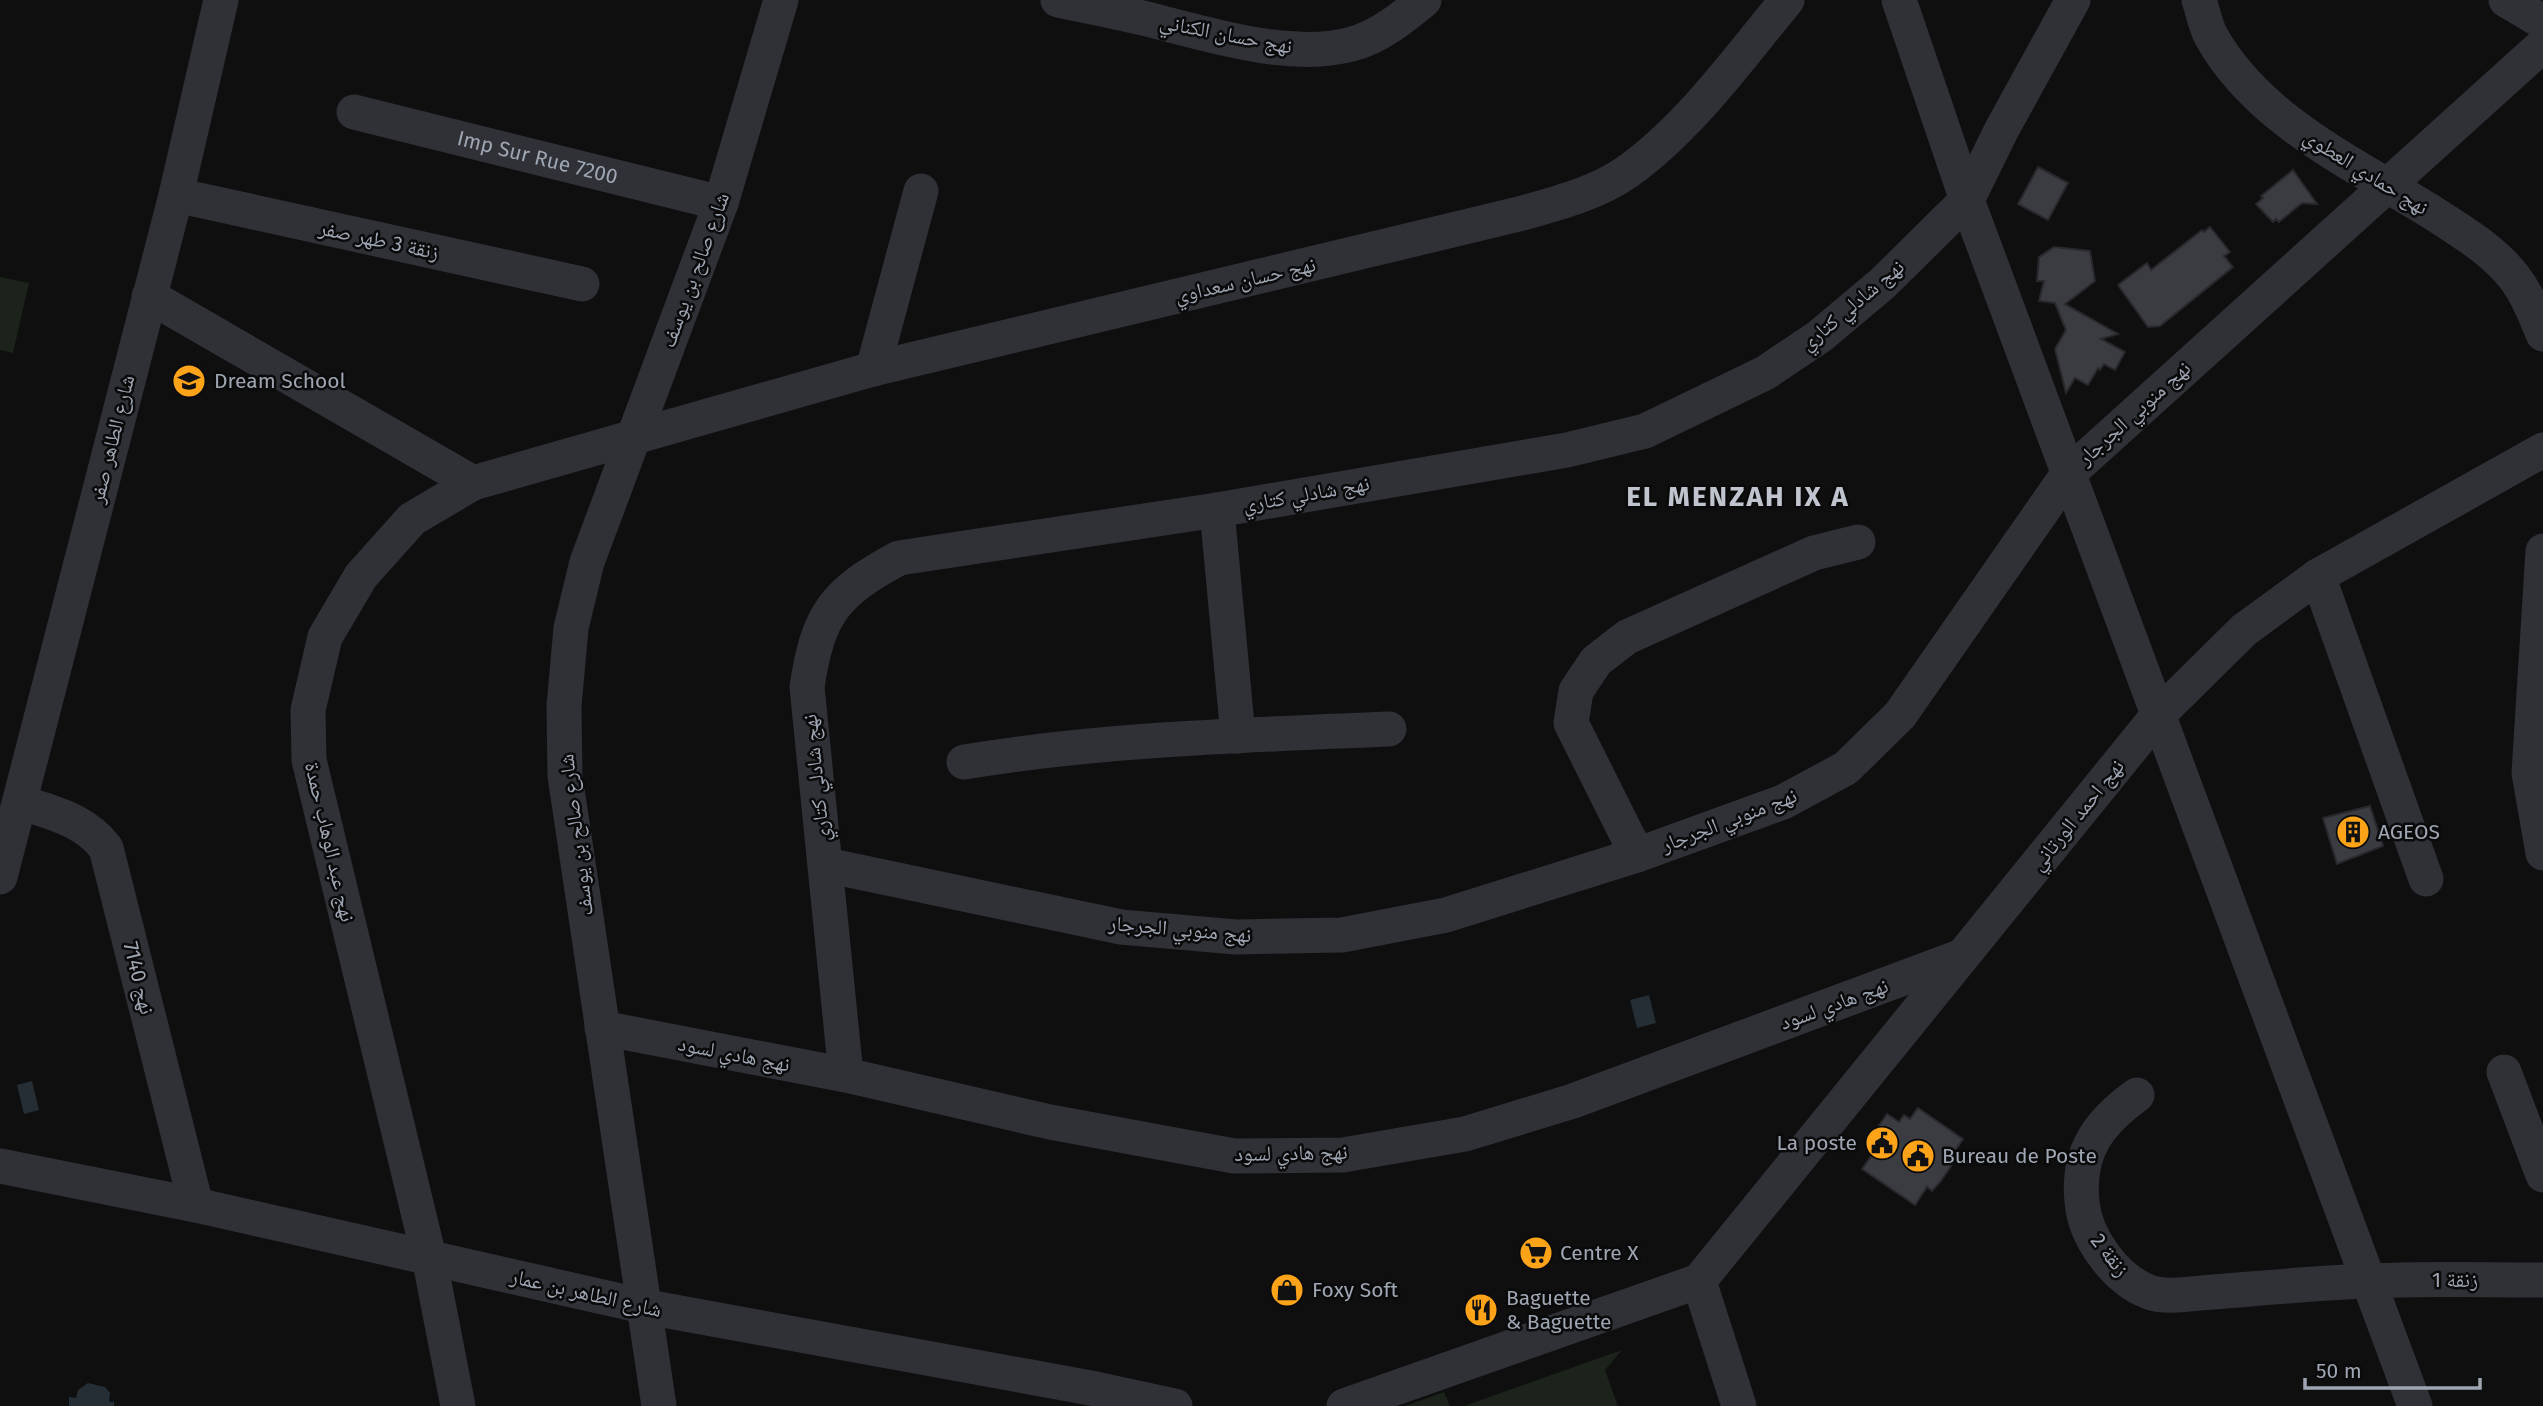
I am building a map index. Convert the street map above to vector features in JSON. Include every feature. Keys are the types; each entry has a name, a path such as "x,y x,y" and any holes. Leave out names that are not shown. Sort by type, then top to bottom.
{"street":[{"name":"شارع الطاهر صفر","path":"0,877 176,195 221,0"},
{"name":"شارع صالح بن يوسف","path":"659,1406 647,1307 565,776 564,706 571,628 587,562 721,203 781,0"},
{"name":"نهج حسان الكناني","path":"1058,0 1145,9 1249,42 1328,49 1353,44 1380,33 1424,0"},
{"name":"نهج حسان سعداوي","path":"633,438 873,369 1510,217 1570,199 1626,172 1683,121 1787,0"},
{"path":"1899,0 1967,201 2367,1281 2416,1406"},
{"name":"نهج شادلي كتاري","path":"846,1075 807,687 814,643 835,602 858,581 898,558 1217,510 1567,450 1644,430 1765,373 1820,336 1883,283 1967,201 2001,129 2073,0"},
{"name":"نهج حمادي العطوي","path":"2199,0 2209,34 2233,69 2263,101 2301,131 2483,245 2514,277 2531,304 2543,334"},
{"path":"2506,0 2543,22"},
{"name":"نهج منوبي الجرجار","path":"825,864 1121,927 1236,937 1342,935 1446,915 1637,855 1783,802 1846,768 1900,715 2068,474 2543,45"},
{"name":"Imp Sur Rue 7200","path":"354,112 721,203"},
{"path":"873,369 921,191"},
{"name":"زنقة 3 طهر صفر","path":"176,195 582,284"},
{"path":"149,296 473,483"},
{"name":"نهج عبد الوهاب حمدة","path":"458,1406 429,1257 309,760 307,710 325,637 361,576 412,519 473,483 633,438"},
{"name":"نهج احمد الورتاني","path":"1699,1281 2159,714 2244,630 2318,576 2543,450"},
{"path":"1217,510 1238,736"},
{"path":"1637,855 1571,723 1576,691 1596,661 1627,637 1814,553 1858,542"},
{"path":"2543,551 2529,773 2543,853"},
{"path":"2318,576 2426,879"},
{"path":"964,762 1008,755 1238,736 1390,729"},
{"name":"نهج 7140","path":"20,802 75,821 94,833 106,848 196,1205"},
{"name":"نهج هادي لسود","path":"602,1028 846,1075 1051,1122 1234,1156 1343,1155 1465,1134 1573,1101 1961,957"},
{"path":"2504,1072 2543,1175"},
{"name":"زنقة 2","path":"2137,1095 2110,1114 2089,1146 2080,1181 2083,1216 2099,1247 2123,1277 2150,1293 2185,1294 2367,1281"},
{"name":"شارع الطاهر بن عمار","path":"0,1166 196,1205 647,1307 1175,1406"},
{"name":"زنقة 1","path":"2367,1281 2543,1280"},
{"path":"1343,1406 1641,1304 1699,1281 1740,1406"}],"shaded area":[{"path":"0,277 29,283 13,353 0,350"},
{"path":"1649,995 1656,1023 1637,1028 1630,1000"},
{"path":"32,1081 39,1110 24,1114 17,1085"},
{"path":"1622,1350 1605,1370 1618,1406 1464,1406"},
{"path":"88,1383 105,1387 110,1393 109,1402 114,1402 114,1406 69,1406 69,1397 76,1398 78,1390"},
{"path":"1444,1392 1450,1406 1405,1406"}],"building":[{"path":"2038,167 2068,183 2048,220 2018,204"},
{"path":"2293,170 2317,204 2302,203 2279,222 2276,219 2273,222 2256,204 2263,198 2261,196"},
{"path":"2210,227 2230,252 2224,256 2233,267 2160,326 2148,327 2118,285 2147,263 2151,270 2202,230 2204,232"},
{"path":"2054,247 2090,251 2095,281 2065,304 2118,334 2101,339 2125,352 2115,370 2104,364 2100,370 2098,368 2088,385 2075,378 2066,393 2055,349 2066,330 2055,303 2039,301 2044,281 2037,281 2039,257"},
{"name":"AGEOS","path":"2370,806 2383,846 2337,864 2323,818"},
{"path":"1918,1108 1963,1139 1953,1154 1957,1157 1941,1181 1932,1191 1927,1187 1915,1205 1862,1169 1877,1148 1868,1141 1887,1114 1899,1122 1904,1115 1910,1119"}],"place":[{"name":"Dream School","path":"189,381"},
{"name":"AGEOS","path":"2353,832"},
{"name":"La poste","path":"1882,1143"},
{"name":"Bureau de Poste","path":"1918,1156"},
{"name":"Centre X","path":"1536,1253"},
{"name":"Foxy Soft","path":"1287,1290"},
{"name":"Baguette & Baguette","path":"1481,1310"}],"district":[{"name":"EL MENZAH IX A","path":"1738,496"}]}
